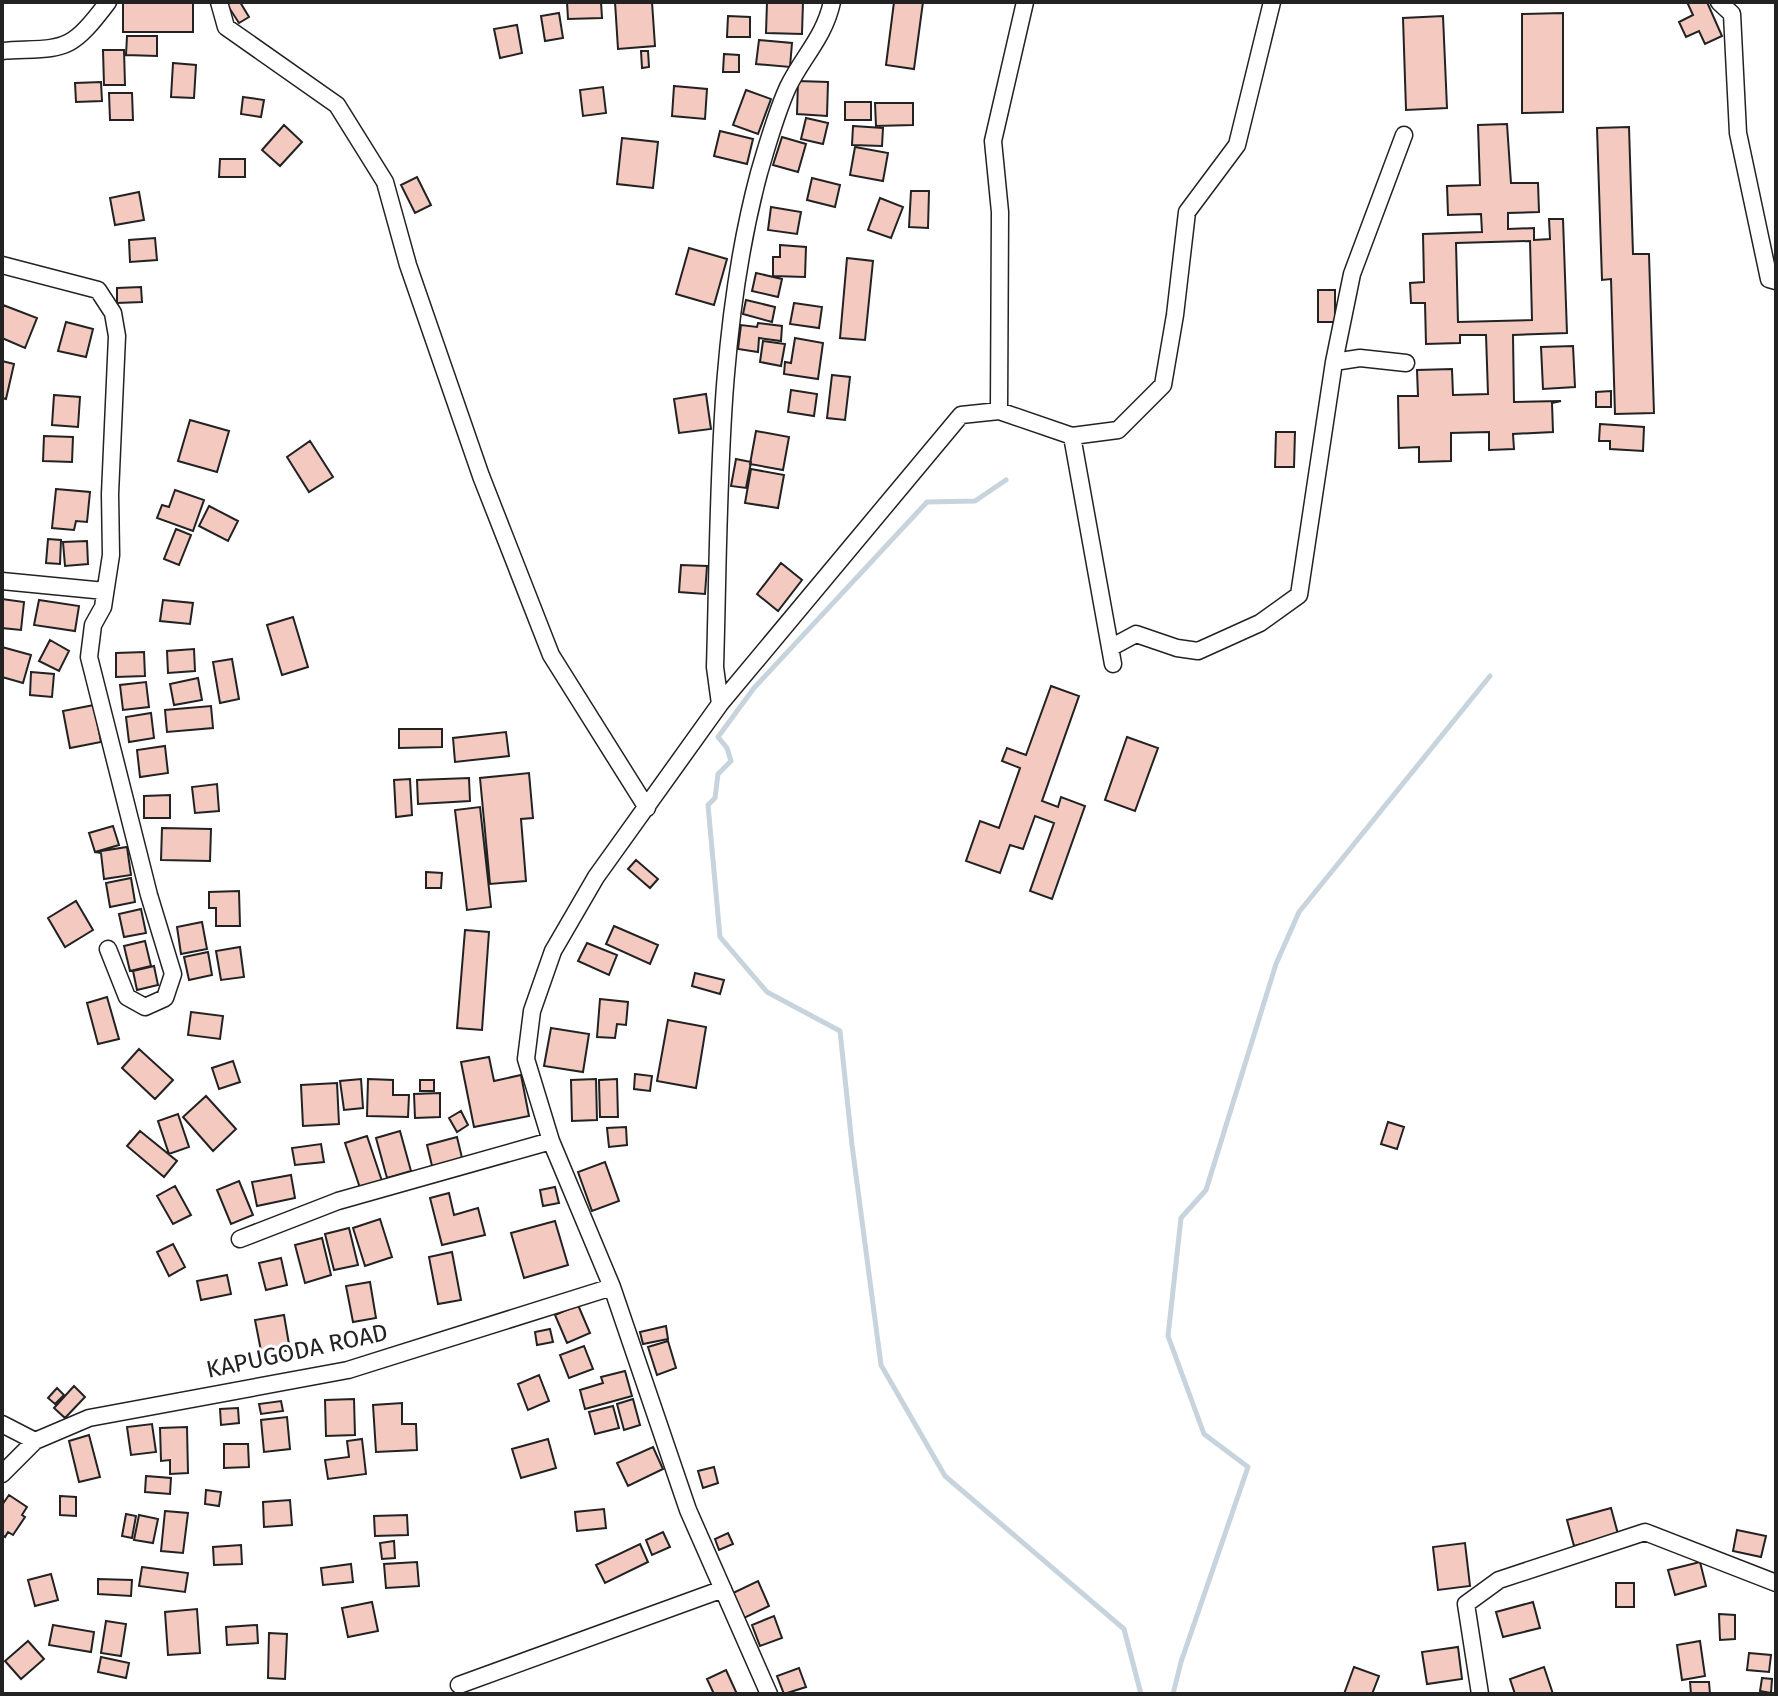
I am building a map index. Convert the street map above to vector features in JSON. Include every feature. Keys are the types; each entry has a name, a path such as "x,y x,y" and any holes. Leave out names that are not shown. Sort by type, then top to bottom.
{"street":[{"path":"2,51 53,50 72,43 86,31 108,2"},
{"path":"219,2 226,27 337,105 385,182 408,265 481,476 551,655 647,808"},
{"path":"720,704 715,667 722,410 734,294 759,174 788,88 827,24 832,2"},
{"path":"999,411 1000,212 993,141 1025,2"},
{"path":"769,1694 688,1510 612,1287 551,1141 526,1059 532,1011 553,951 596,877 720,704 961,415 999,411 1072,436 1118,430 1163,385 1187,212 1237,145 1272,2"},
{"path":"1719,2 1732,14 1738,133 1769,279 1776,281"},
{"path":"1072,436 1112,656 1136,634 1177,648 1198,651 1260,623 1299,595 1334,362 1352,274 1404,135"},
{"path":"2,265 98,290 113,313 117,336 110,494 111,555 103,607 93,625 89,657 149,895 173,974 165,998 145,1007 127,997 108,949"},
{"path":"1334,362 1360,358 1406,363"},
{"path":"2,581 105,591"},
{"path":"240,1239 338,1201 551,1141"},
{"name":"KAPUGODA ROAD","path":"2,1474 35,1441 89,1418 348,1370 612,1287"},
{"path":"2,1424 35,1441"},
{"path":"1480,1694 1466,1604 1499,1580 1645,1532 1776,1583"},
{"path":"459,1685 723,1589"}],"building":[{"path":"123,2 193,2 193,32 123,32"},
{"path":"240,2 249,17 239,23 226,3"},
{"path":"567,2 601,2 602,18 568,19"},
{"path":"615,2 652,2 655,46 618,49"},
{"path":"767,2 803,2 802,34 766,33"},
{"path":"894,2 923,2 914,69 886,65"},
{"path":"1687,2 1707,2 1722,36 1705,44 1699,31 1686,37 1679,22 1693,15"},
{"path":"559,13 563,38 545,41 541,16"},
{"path":"1563,13 1563,112 1522,113 1522,14"},
{"path":"728,16 750,17 750,37 727,37"},
{"path":"1443,16 1447,108 1406,110 1403,18"},
{"path":"517,25 522,53 500,58 494,29"},
{"path":"127,36 157,36 157,56 126,55"},
{"path":"759,40 792,43 790,67 756,64"},
{"path":"103,50 124,50 125,85 104,85"},
{"path":"641,51 648,51 649,67 642,68"},
{"path":"724,54 739,55 739,72 723,72"},
{"path":"173,63 196,65 194,98 171,97"},
{"path":"798,81 828,82 827,116 797,114"},
{"path":"101,82 102,101 76,102 75,83"},
{"path":"674,86 707,89 705,119 672,116"},
{"path":"603,87 606,113 583,116 580,90"},
{"path":"746,90 771,99 758,134 733,125"},
{"path":"109,93 132,93 133,120 110,120"},
{"path":"243,97 264,100 261,117 241,114"},
{"path":"845,102 871,102 871,120 845,120"},
{"path":"875,103 913,103 913,125 876,126"},
{"path":"806,118 828,123 823,144 801,139"},
{"path":"1507,124 1511,183 1538,183 1539,212 1508,213 1508,229 1534,228 1534,240 1550,239 1549,219 1563,219 1567,333 1513,335 1514,402 1561,401 1552,403 1553,432 1513,434 1514,449 1489,450 1489,432 1451,433 1451,461 1419,462 1419,447 1399,448 1398,396 1418,396 1417,370 1452,369 1453,395 1488,394 1486,335 1460,335 1460,343 1426,344 1425,303 1411,303 1410,283 1424,282 1423,234 1482,232 1481,214 1448,215 1447,186 1480,185 1478,125","holes":["1530,241 1532,320 1458,322 1456,243"]},
{"path":"284,125 302,142 280,166 262,150"},
{"path":"853,126 883,128 882,146 852,145"},
{"path":"1629,127 1633,254 1649,254 1654,413 1615,414 1611,279 1602,280 1597,128"},
{"path":"720,131 753,139 747,164 714,156"},
{"path":"782,137 806,144 798,172 773,165"},
{"path":"622,138 658,142 653,188 617,184"},
{"path":"855,147 888,153 883,181 850,175"},
{"path":"220,159 245,159 245,177 219,177"},
{"path":"417,177 431,205 415,213 401,185"},
{"path":"812,178 840,185 835,207 807,200"},
{"path":"911,191 929,191 928,228 909,227"},
{"path":"139,192 144,220 115,225 110,198"},
{"path":"880,198 903,207 891,238 868,230"},
{"path":"771,207 801,212 797,234 768,230"},
{"path":"155,238 157,260 130,262 129,240"},
{"path":"780,245 806,247 805,277 773,276 773,257 780,257"},
{"path":"689,248 727,259 714,305 676,294"},
{"path":"847,258 873,261 865,340 840,338"},
{"path":"756,273 782,279 778,297 752,291"},
{"path":"141,287 142,302 117,303 117,288"},
{"path":"1318,290 1335,290 1335,322 1318,322"},
{"path":"746,300 775,307 772,322 743,314"},
{"path":"794,303 822,307 819,328 790,324"},
{"path":"3,305 37,318 25,348 2,338"},
{"path":"66,322 93,329 86,357 58,351"},
{"path":"758,323 782,326 781,341 759,338 758,352 738,349 741,325 757,327"},
{"path":"795,338 823,343 818,379 784,374 785,362 791,363"},
{"path":"763,341 785,344 781,366 760,362"},
{"path":"1573,346 1575,387 1543,389 1541,347"},
{"path":"2,361 14,364 6,399 2,398"},
{"path":"832,375 850,377 845,420 827,418"},
{"path":"791,390 817,394 814,416 788,412"},
{"path":"1611,391 1611,407 1596,407 1596,392"},
{"path":"706,394 711,429 679,433 674,399"},
{"path":"54,395 80,397 78,427 52,425"},
{"path":"190,420 229,431 217,472 178,461"},
{"path":"1600,424 1644,427 1643,451 1610,449 1610,441 1599,441"},
{"path":"756,431 789,437 783,470 750,464"},
{"path":"1276,432 1295,432 1294,467 1275,467"},
{"path":"44,436 73,437 72,462 43,461"},
{"path":"310,441 333,477 309,492 287,457"},
{"path":"736,459 751,462 746,488 731,486"},
{"path":"751,469 784,475 778,508 745,503"},
{"path":"56,489 90,492 87,522 76,521 74,530 52,528"},
{"path":"175,490 204,500 193,531 157,518 162,505 169,507"},
{"path":"209,506 238,521 228,541 199,526"},
{"path":"176,529 191,535 179,565 164,559"},
{"path":"48,539 61,540 60,564 46,563"},
{"path":"87,541 88,564 65,566 63,542"},
{"path":"781,563 802,580 778,611 757,594"},
{"path":"681,565 707,566 705,594 679,592"},
{"path":"2,599 24,602 21,630 2,628"},
{"path":"39,600 79,606 75,631 34,625"},
{"path":"163,600 193,603 190,624 160,621"},
{"path":"293,617 308,667 282,675 267,625"},
{"path":"50,640 69,651 59,671 39,661"},
{"path":"2,647 31,655 23,683 2,677"},
{"path":"194,649 195,671 168,673 167,651"},
{"path":"144,652 145,676 116,677 116,653"},
{"path":"232,659 239,699 220,703 213,662"},
{"path":"31,672 54,674 52,697 30,695"},
{"path":"198,678 202,700 174,705 170,684"},
{"path":"146,682 149,707 123,710 120,685"},
{"path":"1051,686 1079,696 1042,801 1058,807 1061,797 1085,806 1052,899 1030,891 1054,823 1035,816 1023,849 1010,845 1000,873 966,861 980,821 999,828 1020,768 1002,761 1007,748 1026,755"},
{"path":"94,705 101,742 70,748 63,711"},
{"path":"211,706 213,728 167,732 165,710"},
{"path":"151,713 154,738 129,742 126,717"},
{"path":"399,729 442,729 442,747 399,748"},
{"path":"506,732 509,756 455,762 453,738"},
{"path":"1127,737 1158,748 1135,811 1105,800"},
{"path":"165,746 168,773 140,777 137,750"},
{"path":"529,773 533,818 521,819 526,881 490,884 480,778"},
{"path":"469,778 470,801 418,804 417,780"},
{"path":"410,779 412,815 396,817 394,780"},
{"path":"217,784 219,811 195,813 192,787"},
{"path":"170,795 170,818 144,818 144,796"},
{"path":"480,807 491,907 467,910 455,810"},
{"path":"113,826 119,845 95,852 89,833"},
{"path":"162,828 211,829 210,861 161,860"},
{"path":"127,847 131,875 104,879 101,853 95,852"},
{"path":"636,860 658,879 650,888 628,869"},
{"path":"426,872 442,873 441,888 426,888"},
{"path":"131,878 135,902 110,907 106,883"},
{"path":"239,891 240,926 216,926 216,908 209,908 209,892"},
{"path":"76,901 93,930 65,947 48,918"},
{"path":"141,909 146,933 124,937 119,914"},
{"path":"202,922 207,949 181,954 177,927"},
{"path":"614,926 658,945 650,964 606,944"},
{"path":"465,930 489,932 482,1030 457,1028"},
{"path":"145,941 151,966 130,971 124,946"},
{"path":"587,943 617,955 609,975 578,961"},
{"path":"240,947 244,977 221,980 216,951"},
{"path":"208,952 212,975 189,980 184,957"},
{"path":"154,966 158,985 137,990 133,971"},
{"path":"695,973 724,980 720,994 692,986"},
{"path":"107,997 119,1039 98,1044 87,1003"},
{"path":"600,999 628,1002 626,1025 617,1024 615,1038 597,1037"},
{"path":"191,1012 223,1016 220,1039 188,1035"},
{"path":"668,1020 706,1027 696,1088 657,1081"},
{"path":"551,1028 589,1034 583,1072 544,1066"},
{"path":"139,1049 173,1080 155,1099 122,1068"},
{"path":"489,1057 494,1081 521,1075 529,1116 474,1127 461,1062"},
{"path":"233,1061 240,1082 219,1089 212,1068"},
{"path":"635,1074 652,1076 650,1091 634,1089"},
{"path":"361,1079 363,1108 344,1110 340,1081"},
{"path":"368,1079 393,1080 393,1095 409,1095 408,1117 367,1116"},
{"path":"596,1079 597,1120 572,1121 571,1080"},
{"path":"617,1079 618,1117 600,1117 599,1080"},
{"path":"420,1080 434,1080 434,1091 420,1091"},
{"path":"337,1083 339,1124 303,1126 301,1085"},
{"path":"440,1093 440,1117 415,1118 414,1094"},
{"path":"206,1096 236,1129 213,1151 183,1117"},
{"path":"461,1111 468,1125 457,1132 449,1118"},
{"path":"178,1114 189,1147 169,1154 158,1121"},
{"path":"1388,1122 1404,1127 1397,1149 1381,1144"},
{"path":"626,1127 627,1145 609,1147 607,1128"},
{"path":"140,1131 177,1161 164,1177 127,1146"},
{"path":"400,1131 411,1171 387,1178 376,1138"},
{"path":"367,1136 383,1184 361,1191 345,1143"},
{"path":"457,1137 463,1162 433,1170 427,1145"},
{"path":"321,1144 324,1162 295,1165 292,1148"},
{"path":"605,1162 619,1201 592,1211 578,1172"},
{"path":"291,1175 295,1198 257,1206 252,1182"},
{"path":"239,1181 253,1215 231,1224 217,1190"},
{"path":"175,1186 191,1215 173,1224 157,1196"},
{"path":"555,1187 559,1203 543,1206 540,1190"},
{"path":"449,1193 454,1215 478,1208 485,1235 442,1245 430,1198"},
{"path":"380,1219 392,1257 365,1266 353,1228"},
{"path":"555,1221 568,1265 524,1278 511,1233"},
{"path":"349,1228 358,1265 334,1270 325,1234"},
{"path":"322,1238 331,1275 305,1283 295,1245"},
{"path":"173,1244 185,1267 169,1276 157,1252"},
{"path":"452,1252 461,1300 438,1304 429,1257"},
{"path":"281,1258 287,1285 266,1290 259,1263"},
{"path":"227,1275 231,1294 201,1300 197,1281"},
{"path":"370,1282 376,1318 353,1322 346,1286"},
{"path":"578,1305 590,1333 567,1343 555,1315"},
{"path":"284,1315 290,1350 262,1356 255,1320"},
{"path":"666,1326 668,1339 643,1344 640,1332"},
{"path":"550,1329 553,1342 537,1345 535,1332"},
{"path":"668,1341 676,1368 657,1375 648,1347"},
{"path":"584,1346 593,1369 569,1378 560,1355"},
{"path":"625,1371 632,1396 585,1409 580,1390 603,1383 601,1377"},
{"path":"539,1375 549,1401 528,1410 518,1384"},
{"path":"74,1386 85,1397 65,1418 54,1408"},
{"path":"57,1388 64,1395 55,1404 48,1398"},
{"path":"354,1399 355,1435 326,1436 325,1400"},
{"path":"633,1399 640,1425 624,1430 617,1404"},
{"path":"281,1401 283,1411 261,1414 259,1404"},
{"path":"402,1403 402,1424 416,1424 417,1450 376,1452 373,1405"},
{"path":"613,1406 619,1428 595,1434 589,1412"},
{"path":"238,1408 239,1423 221,1425 220,1409"},
{"path":"287,1417 290,1449 264,1452 261,1420"},
{"path":"152,1424 156,1452 131,1455 127,1427"},
{"path":"187,1427 188,1473 170,1474 170,1460 161,1461 160,1428"},
{"path":"89,1435 100,1477 79,1482 69,1441"},
{"path":"362,1439 366,1474 328,1479 325,1460 349,1457 347,1441"},
{"path":"548,1439 556,1468 521,1478 512,1449"},
{"path":"224,1444 248,1444 249,1467 224,1468"},
{"path":"653,1447 663,1469 628,1486 617,1463"},
{"path":"714,1467 718,1483 703,1488 698,1471"},
{"path":"146,1476 171,1478 170,1494 145,1492"},
{"path":"206,1490 221,1492 219,1506 205,1504"},
{"path":"9,1495 27,1507 22,1515 25,1517 13,1535 8,1532 5,1537 2,1535 2,1505"},
{"path":"60,1496 76,1497 76,1516 60,1515"},
{"path":"290,1500 292,1525 264,1527 263,1502"},
{"path":"1611,1508 1618,1534 1574,1546 1567,1520"},
{"path":"604,1509 606,1528 577,1531 575,1512"},
{"path":"165,1511 188,1513 183,1553 161,1551"},
{"path":"126,1514 136,1516 132,1538 122,1536"},
{"path":"139,1515 158,1519 153,1543 134,1540"},
{"path":"407,1515 408,1535 375,1536 374,1516"},
{"path":"1737,1530 1766,1536 1761,1557 1733,1551"},
{"path":"663,1532 670,1547 652,1555 646,1540"},
{"path":"728,1533 733,1544 719,1550 715,1539"},
{"path":"394,1541 395,1558 382,1559 380,1543"},
{"path":"1465,1543 1470,1586 1438,1590 1433,1547"},
{"path":"640,1544 648,1562 605,1583 596,1565"},
{"path":"241,1545 242,1564 214,1565 213,1547"},
{"path":"417,1562 419,1586 386,1588 384,1564"},
{"path":"1700,1562 1706,1586 1675,1595 1668,1570"},
{"path":"351,1564 353,1582 323,1585 321,1568"},
{"path":"142,1567 188,1573 185,1592 139,1586"},
{"path":"51,1574 58,1600 35,1606 28,1580"},
{"path":"98,1579 132,1580 131,1596 98,1594"},
{"path":"758,1581 769,1606 744,1618 733,1593"},
{"path":"1616,1583 1634,1583 1634,1607 1616,1607"},
{"path":"372,1602 378,1631 348,1637 342,1608"},
{"path":"1533,1602 1540,1628 1503,1637 1496,1612"},
{"path":"197,1609 200,1653 168,1655 165,1612"},
{"path":"1719,1614 1735,1615 1735,1639 1720,1640"},
{"path":"774,1616 782,1638 760,1646 752,1625"},
{"path":"106,1621 126,1624 121,1656 101,1653"},
{"path":"53,1625 94,1632 91,1652 49,1645"},
{"path":"257,1625 258,1643 227,1645 226,1627"},
{"path":"269,1633 287,1634 285,1679 268,1678"},
{"path":"28,1641 44,1659 21,1679 5,1661"},
{"path":"1700,1641 1705,1676 1682,1680 1677,1645"},
{"path":"1458,1647 1462,1679 1427,1684 1422,1652"},
{"path":"1749,1653 1771,1655 1769,1672 1747,1670"},
{"path":"101,1657 129,1663 126,1678 98,1672"},
{"path":"1354,1667 1379,1676 1372,1694 1344,1694"},
{"path":"1544,1667 1553,1694 1515,1694 1510,1679"},
{"path":"799,1668 806,1687 784,1694 777,1676"},
{"path":"726,1670 737,1694 714,1694 707,1679"},
{"path":"1762,1678 1772,1679 1771,1693 1760,1691"},
{"path":"1690,1682 1709,1682 1710,1694 1691,1694"}],"waterway":[{"path":"1006,480 975,501 927,502 754,688 718,737 727,748 731,761 718,774 715,798 708,805 720,937 767,992 840,1031 881,1365 945,1476 1124,1629 1141,1694"},
{"path":"1173,1694 1181,1662 1248,1467 1204,1434 1168,1336 1181,1218 1206,1190 1276,964 1299,912 1490,676"}]}
